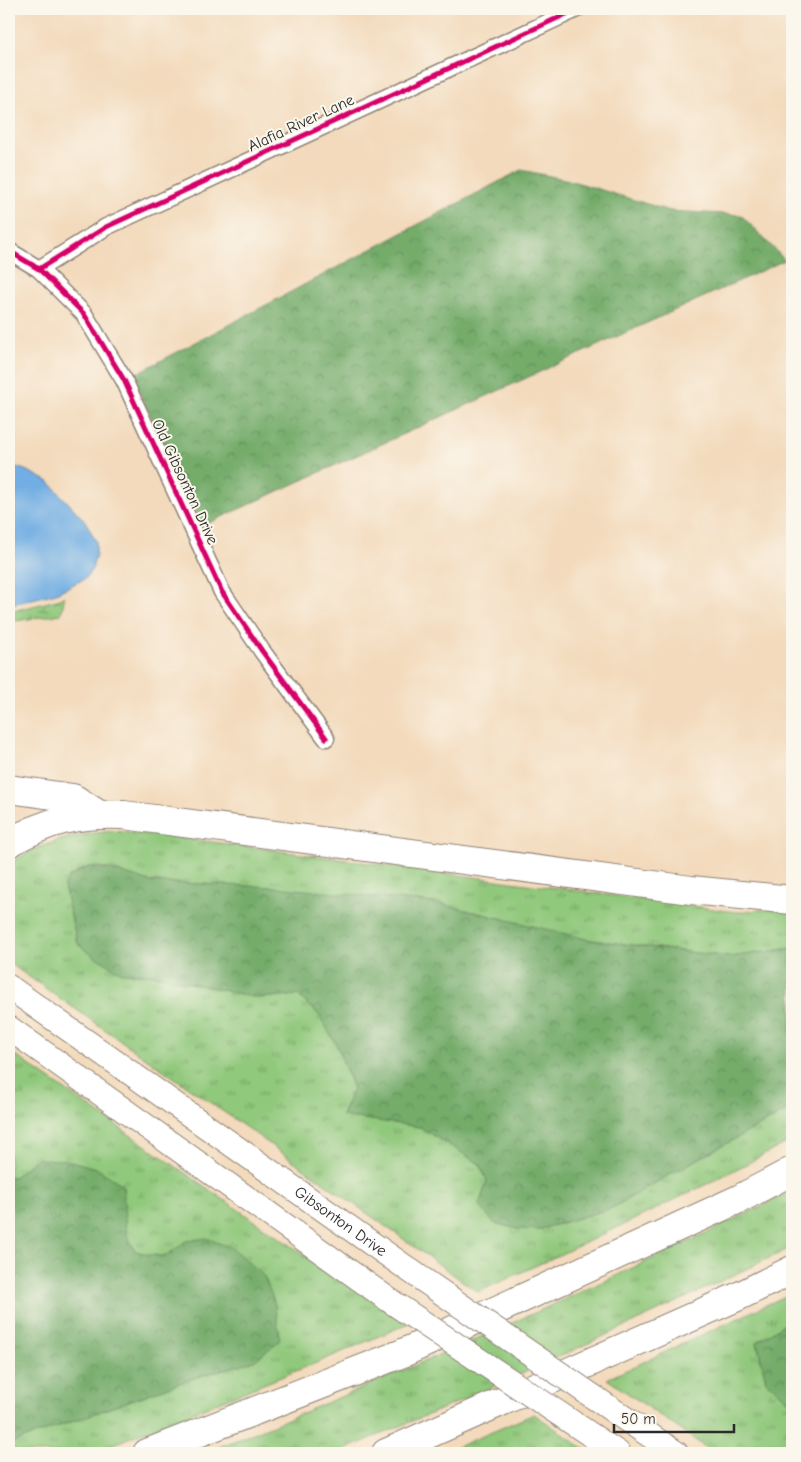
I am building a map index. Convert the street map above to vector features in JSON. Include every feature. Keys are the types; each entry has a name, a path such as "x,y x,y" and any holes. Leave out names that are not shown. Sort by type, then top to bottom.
{"highway":[{"path":"9,789 73,798 98,814"},
{"path":"9,843 50,822 98,814 124,815 692,890 792,900"},
{"path":"147,1453 403,1353 739,1199 792,1171"},
{"path":"386,1453 737,1297 792,1270"}],"main road":[{"name":"Gibsonton Drive","path":"9,987 422,1279 676,1453"},
{"path":"9,1028 389,1300 618,1453"}],"street":[{"name":"Alafia River Lane","path":"39,268 106,227 577,9"},
{"name":"Old Gibsonton Drive","path":"9,251 39,268 84,314 124,380 222,592 262,651 326,738"}],"green space":[{"path":"521,170 569,180 670,211 741,215 785,260 202,526 132,376"},
{"path":"65,596 61,614 9,622 9,612 57,600"},
{"path":"112,831 167,836 736,912 792,907 792,948 730,957 591,940 274,887 150,882 100,867 83,869 69,877 64,886 77,942 122,973 154,975 258,998 298,995 319,1014 338,1048 353,1089 342,1115 420,1127 480,1164 487,1181 479,1205 538,1230 612,1208 792,1108 792,1140 636,1219 478,1292 254,1133 9,963 9,865 20,857 45,845 71,837"},
{"path":"89,867 113,870 150,882 274,887 437,903 591,940 730,957 792,948 792,1108 612,1208 538,1230 518,1229 494,1223 479,1205 487,1181 480,1164 420,1127 342,1116 353,1089 338,1048 319,1015 298,995 258,998 154,975 122,973 86,951 77,942 64,886 69,877"},
{"path":"9,1051 407,1324 321,1361 91,1453 9,1453 9,1444 199,1376 254,1361 186,1241 172,1252 163,1256 135,1251 126,1233 124,1210 36,1159 14,1177 9,1177"},
{"path":"36,1159 67,1160 96,1168 123,1185 126,1233 135,1251 162,1257 186,1241 206,1238 232,1248 264,1276 274,1301 280,1340 254,1361 199,1376 9,1444 9,1177 14,1177"},
{"path":"792,1191 792,1247 480,1393 336,1453 204,1453 353,1392 501,1328 720,1227"},
{"path":"792,1293 792,1319 757,1342 766,1381 792,1403 792,1453 714,1453 607,1379"},
{"path":"792,1319 792,1403 766,1381 757,1342"},
{"path":"534,1414 590,1453 443,1453"}],"water":[{"path":"9,464 49,482 85,521 96,541 96,554 92,569 86,578 56,593 9,605"}],"cycle path":[{"path":"39,269 106,227 577,9"},
{"path":"9,251 39,269 84,314 124,380 222,592 262,651 326,738"}]}
